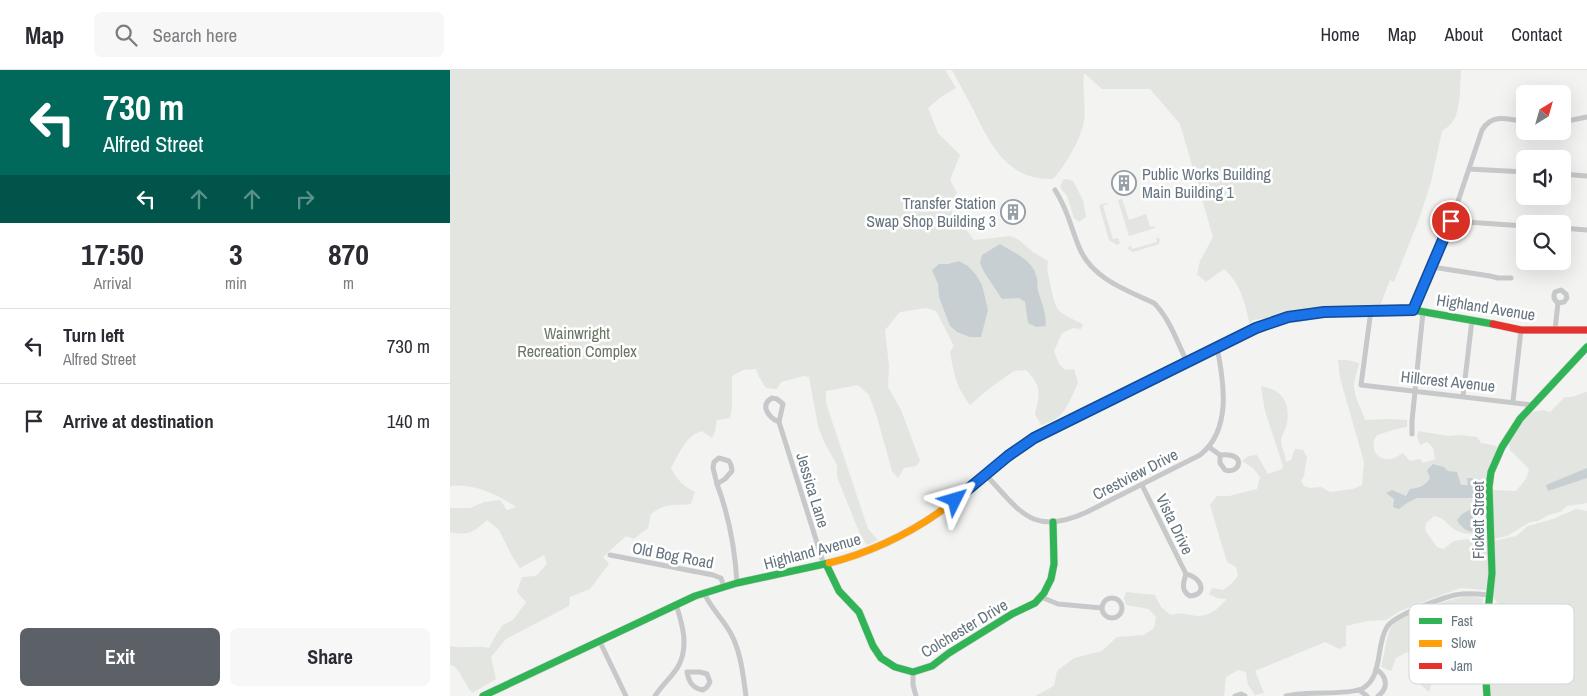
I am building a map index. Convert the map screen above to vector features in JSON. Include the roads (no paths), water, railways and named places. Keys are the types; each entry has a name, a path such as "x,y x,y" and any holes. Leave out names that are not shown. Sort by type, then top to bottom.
{"street":[{"path":"1571,120 1587,117"},
{"path":"1413,310 1451,221 1482,130 1490,120 1502,118 1516,120"},
{"path":"1469,169 1516,172"},
{"path":"1571,175 1587,176"},
{"path":"1055,190 1066,207 1079,248 1086,261 1094,271 1105,278 1154,303 1168,320 1187,362"},
{"path":"1451,221 1516,225"},
{"path":"1571,229 1587,230"},
{"path":"1432,267 1498,278 1511,278"},
{"path":"1555,330 1558,303"},
{"name":"Hillcrest Avenue","path":"1371,310 1361,384 1532,404"},
{"name":"Highland Avenue","path":"483,696 676,604 704,593 825,565 869,550 912,529 938,513 1008,456 1034,438 1256,328 1288,317 1324,312 1413,310 1521,330 1587,330"},
{"path":"1412,434 1423,312"},
{"path":"1463,396 1472,320"},
{"path":"1513,401 1521,330"},
{"path":"1217,347 1222,377 1223,410 1219,425 1209,447 1220,455"},
{"name":"Fickett Street","path":"1488,604 1492,559 1489,487 1495,462 1508,437 1532,404 1587,347"},
{"name":"Jessica Lane","path":"779,422 774,420 766,410 765,405 772,398 777,398 783,404 779,422 825,565"},
{"name":"Crestview Drive","path":"985,474 1020,512 1034,520 1053,522 1074,518 1200,455 1209,447"},
{"path":"718,484 732,471 732,465 725,458 719,458 714,462 713,468 718,484 728,514 737,584"},
{"name":"Vista Drive","path":"1142,485 1186,574"},
{"name":"Colchester Drive","path":"825,565 839,591 859,612 873,646 881,658 895,667 913,672 932,666 949,653 1012,614 1035,603 1051,579 1053,572 1053,522"},
{"name":"Old Bog Road","path":"610,555 713,575 721,578 724,587"},
{"path":"1186,574 1200,582 1199,592 1194,596 1190,596 1184,590 1186,574"},
{"path":"704,593 710,605 731,633 737,648 746,696"},
{"path":"1431,604 1458,595 1489,595"},
{"path":"1041,596 1058,604 1102,608"},
{"path":"655,696 679,665 684,638 676,604"},
{"path":"1286,696 1301,693 1346,693 1359,690 1370,681 1376,669 1385,632 1394,619 1409,612"},
{"path":"599,640 626,696"},
{"path":"679,665 687,672 694,687 702,690 710,682 707,674 687,672"},
{"path":"1376,669 1383,676 1386,684 1385,689 1378,696"},
{"path":"913,672 913,685 916,696"},
{"path":"1359,690 1367,696"},
{"path":"1235,696 1241,694 1245,696"}],"place":[{"name":"Public Works Building Main Building 1","path":"1124,183"},
{"name":"Transfer Station Swap Shop Building 3","path":"1013,212"}],"park label":[{"name":"Wainwright Recreation Complex","path":"577,342"}]}
